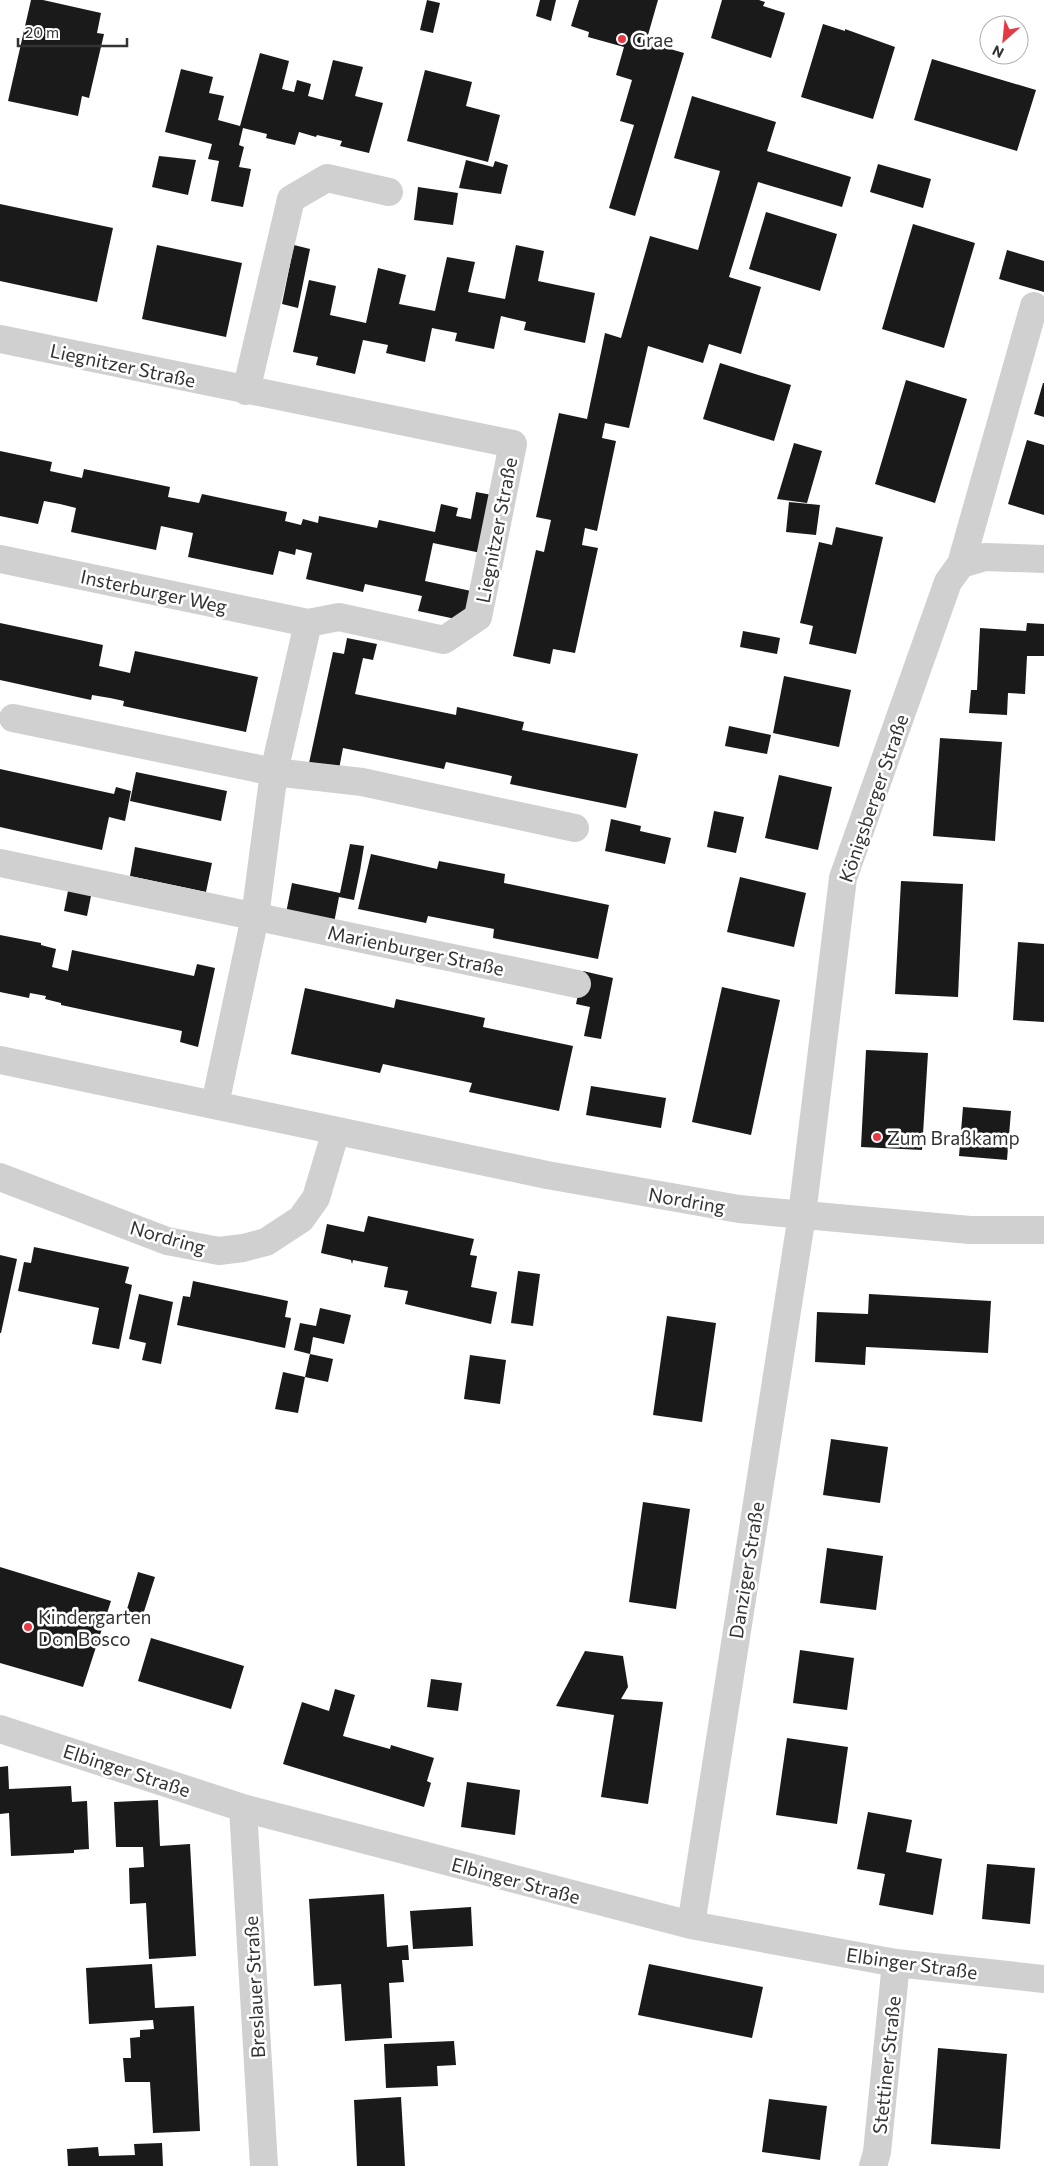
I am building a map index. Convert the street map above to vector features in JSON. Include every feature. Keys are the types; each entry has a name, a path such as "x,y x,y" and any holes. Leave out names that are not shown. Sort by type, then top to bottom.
{"street":[{"path":"246,391 291,198 326,178 389,192"},
{"name":"Königsberger Straße","path":"802,1215 843,878 948,582 961,564 1034,306"},
{"name":"Liegnitzer Straße","path":"0,339 246,391 513,444 478,617 444,640 339,617 308,623"},
{"path":"961,564 984,557 1044,559"},
{"name":"Insterburger Weg","path":"0,559 308,623"},
{"path":"216,1104 255,917 274,772 308,623"},
{"path":"13,718 274,772 362,782 575,828"},
{"name":"Marienburger Straße","path":"0,863 577,984"},
{"name":"Nordring","path":"0,1060 556,1177 739,1209 970,1230 1044,1230"},
{"name":"Nordring","path":"0,1177 167,1241 219,1251 242,1248 266,1242 300,1219 316,1198 336,1131"},
{"name":"Danziger Straße","path":"691,1925 802,1215"},
{"name":"Elbinger Straße","path":"0,1729 243,1808 691,1925 896,1964 1044,1979"},
{"name":"Breslauer Straße","path":"243,1808 264,2166"},
{"name":"Stettiner Straße","path":"873,2166 878,2142 896,1964"}],"building":[{"path":"31,0 43,0 101,13 97,33 104,34 89,98 82,96 78,116 8,101"},
{"path":"427,0 440,3 433,33 420,30"},
{"path":"540,0 556,0 551,21 536,16"},
{"path":"579,0 658,0 646,42 684,53 635,216 609,208 634,125 620,121 632,80 616,75 624,47 588,37 589,32 571,26"},
{"path":"722,0 759,0 765,2 763,6 785,13 771,58 711,38"},
{"path":"823,24 845,31 845,29 895,47 873,119 801,97"},
{"path":"260,53 289,61 282,89 294,92 297,80 311,84 308,96 323,100 333,60 363,67 355,96 383,103 369,153 340,146 342,141 317,135 316,137 299,132 295,145 266,138 267,134 243,128 239,145 244,147 239,167 251,169 243,207 211,201 219,161 208,159 212,144 165,132 181,69 213,77 209,93 224,96 218,120 240,126"},
{"path":"932,59 1036,90 1017,151 914,120"},
{"path":"425,70 472,82 466,106 500,115 488,162 407,141"},
{"path":"692,96 776,122 767,151 851,177 842,207 758,182 729,277 761,287 741,354 709,344 703,363 648,346 629,428 605,423 602,438 616,441 597,531 585,528 582,545 598,548 575,653 553,649 550,664 513,656 536,550 544,552 551,520 536,517 559,413 587,419 605,333 621,338 650,236 698,250 720,171 674,158"},
{"path":"159,156 196,160 188,195 152,187"},
{"path":"466,160 493,167 495,161 508,165 501,194 459,188"},
{"path":"878,164 931,179 923,208 870,192"},
{"path":"418,187 458,193 453,225 414,220"},
{"path":"0,204 113,228 97,302 0,281"},
{"path":"766,212 837,234 820,291 749,269"},
{"path":"913,224 975,243 944,348 882,329"},
{"path":"157,245 242,263 226,337 142,319"},
{"path":"294,245 310,249 298,308 282,304"},
{"path":"516,245 544,251 538,281 595,293 585,343 524,330 526,322 501,316 494,349 455,341 457,333 432,328 425,362 386,353 388,345 363,340 355,374 316,365 318,357 293,352 309,280 336,286 330,315 366,323 378,268 406,275 399,304 435,311 447,257 475,262 468,292 505,299"},
{"path":"1007,250 1044,261 1044,292 999,279"},
{"path":"720,363 791,385 774,441 703,419"},
{"path":"906,380 967,399 935,503 875,484"},
{"path":"1044,383 1044,417 1034,414"},
{"path":"1027,440 1044,445 1044,515 1008,504"},
{"path":"794,443 822,451 807,503 777,499"},
{"path":"0,451 52,462 50,471 82,478 84,469 170,487 168,497 199,503 202,494 287,512 285,521 301,525 303,519 318,523 319,516 377,528 379,520 435,532 441,504 458,508 456,516 471,519 476,492 492,495 481,553 433,543 425,581 471,591 465,621 418,611 422,596 365,584 363,592 306,579 312,553 296,549 295,555 279,551 273,575 188,557 193,533 161,526 156,550 71,532 76,508 60,504 44,501 38,524 0,516"},
{"path":"789,502 820,505 816,535 786,532"},
{"path":"836,527 883,537 856,654 809,644 813,626 800,623 819,542 832,545"},
{"path":"0,623 103,645 99,666 130,673 135,651 258,677 246,732 123,706 124,701 110,698 92,695 91,700 0,680"},
{"path":"1027,623 1044,624 1044,656 1027,656 1025,694 1008,693 1007,715 969,713 971,690 977,690 980,628 1026,631"},
{"path":"743,631 780,638 777,654 740,647"},
{"path":"347,638 377,644 373,660 363,658 355,694 456,715 457,707 524,722 522,730 638,754 626,808 510,784 512,776 446,762 444,769 343,748 339,769 309,763 333,652 344,654"},
{"path":"784,676 851,690 839,747 773,733"},
{"path":"729,726 771,735 767,754 725,746"},
{"path":"940,738 1002,742 995,841 933,836"},
{"path":"0,769 114,794 116,787 131,791 125,821 109,817 102,850 0,827"},
{"path":"136,772 227,791 221,821 130,801"},
{"path":"779,775 832,787 818,850 765,838"},
{"path":"714,811 744,817 736,853 707,847"},
{"path":"611,819 641,826 640,831 671,838 665,864 605,851"},
{"path":"350,844 364,846 360,871 354,900 339,897 334,923 286,913 292,883 340,893"},
{"path":"135,847 212,863 206,892 130,876"},
{"path":"371,854 437,869 439,861 505,874 504,883 609,905 598,959 493,938 494,929 428,916 426,923 358,909"},
{"path":"740,877 806,893 794,947 727,932"},
{"path":"901,881 963,884 958,997 895,994"},
{"path":"69,886 92,891 87,916 64,911"},
{"path":"0,935 41,943 41,945 56,949 52,967 68,971 72,950 194,976 197,964 215,968 198,1047 180,1042 182,1031 61,1005 61,1003 45,999 46,996 30,993 29,998 0,992"},
{"path":"1018,942 1044,944 1044,1022 1013,1020"},
{"path":"583,971 613,978 601,1039 584,1036 590,1007 576,1004"},
{"path":"722,987 780,1000 751,1135 692,1122"},
{"path":"305,988 394,1008 396,999 485,1018 483,1027 573,1046 559,1111 469,1092 472,1083 383,1064 380,1073 291,1054"},
{"path":"866,1050 928,1053 922,1150 861,1147"},
{"path":"591,1086 666,1098 661,1128 586,1115"},
{"path":"963,1107 1011,1111 1007,1160 959,1156"},
{"path":"368,1216 474,1239 470,1255 477,1256 471,1287 497,1292 491,1324 405,1304 408,1291 384,1287 388,1267 353,1260 352,1264 351,1260 321,1253 327,1224 364,1232"},
{"path":"34,1247 129,1267 125,1283 132,1285 119,1349 92,1344 99,1308 18,1291 24,1262 31,1263"},
{"path":"0,1255 17,1259 1,1333 0,1333"},
{"path":"518,1271 540,1274 533,1326 511,1323"},
{"path":"193,1281 288,1301 285,1317 291,1318 285,1348 177,1325 183,1296 190,1297"},
{"path":"139,1294 173,1302 161,1364 142,1360 146,1343 129,1339"},
{"path":"869,1294 991,1301 988,1353 866,1347 865,1365 815,1362 817,1312 868,1314"},
{"path":"320,1308 351,1315 344,1344 313,1337 310,1354 294,1350 300,1323 316,1326"},
{"path":"667,1316 716,1323 702,1422 653,1415"},
{"path":"310,1354 333,1359 328,1382 305,1377"},
{"path":"470,1355 506,1360 500,1404 464,1399"},
{"path":"283,1372 305,1377 298,1413 275,1409"},
{"path":"831,1439 888,1447 880,1503 823,1495"},
{"path":"643,1502 690,1509 676,1609 629,1602"},
{"path":"827,1548 883,1556 876,1610 820,1603"},
{"path":"0,1567 111,1601 83,1687 0,1663"},
{"path":"138,1572 155,1577 141,1621 125,1616"},
{"path":"151,1638 244,1666 231,1709 138,1681"},
{"path":"800,1650 854,1658 847,1710 793,1703"},
{"path":"585,1651 623,1656 628,1687 621,1699 663,1702 648,1804 601,1797 614,1715 556,1706"},
{"path":"431,1679 462,1683 458,1711 427,1707"},
{"path":"335,1689 355,1695 343,1736 390,1749 391,1745 434,1758 427,1781 431,1783 424,1807 283,1764 302,1702 329,1711"},
{"path":"787,1738 848,1747 837,1824 776,1815"},
{"path":"8,1766 9,1789 71,1786 72,1802 87,1801 89,1849 74,1850 74,1853 11,1856 9,1813 0,1814 0,1767"},
{"path":"467,1782 520,1790 515,1835 461,1827"},
{"path":"158,1800 160,1846 190,1844 196,1956 149,1959 146,1903 130,1904 129,1868 144,1867 143,1847 116,1847 114,1802"},
{"path":"868,1812 912,1820 906,1852 942,1859 933,1915 879,1905 885,1874 857,1869"},
{"path":"987,1864 1035,1868 1030,1924 982,1919"},
{"path":"384,1894 387,1947 408,1945 409,1960 402,1960 404,1982 389,1983 392,2038 345,2041 341,1984 314,1986 309,1899"},
{"path":"471,1907 473,1946 413,1949 410,1911"},
{"path":"152,1964 155,2008 194,2006 200,2131 153,2133 150,2082 125,2082 123,2058 131,2058 130,2038 140,2037 140,2030 154,2029 153,2020 89,2024 86,1968"},
{"path":"649,1964 763,1987 752,2038 638,2015"},
{"path":"454,2041 456,2065 437,2066 438,2086 386,2088 384,2044"},
{"path":"938,2048 1007,2054 1000,2149 931,2144"},
{"path":"401,2097 405,2166 357,2166 354,2100"},
{"path":"769,2099 827,2106 820,2160 762,2152"},
{"path":"162,2143 163,2166 68,2166 67,2149 98,2147 99,2156 135,2155 134,2144"}],"place":[{"name":"Grae","path":"622,39"},
{"name":"Zum Braßkamp","path":"877,1137"},
{"name":"Kindergarten Don Bosco","path":"28,1627"}]}
